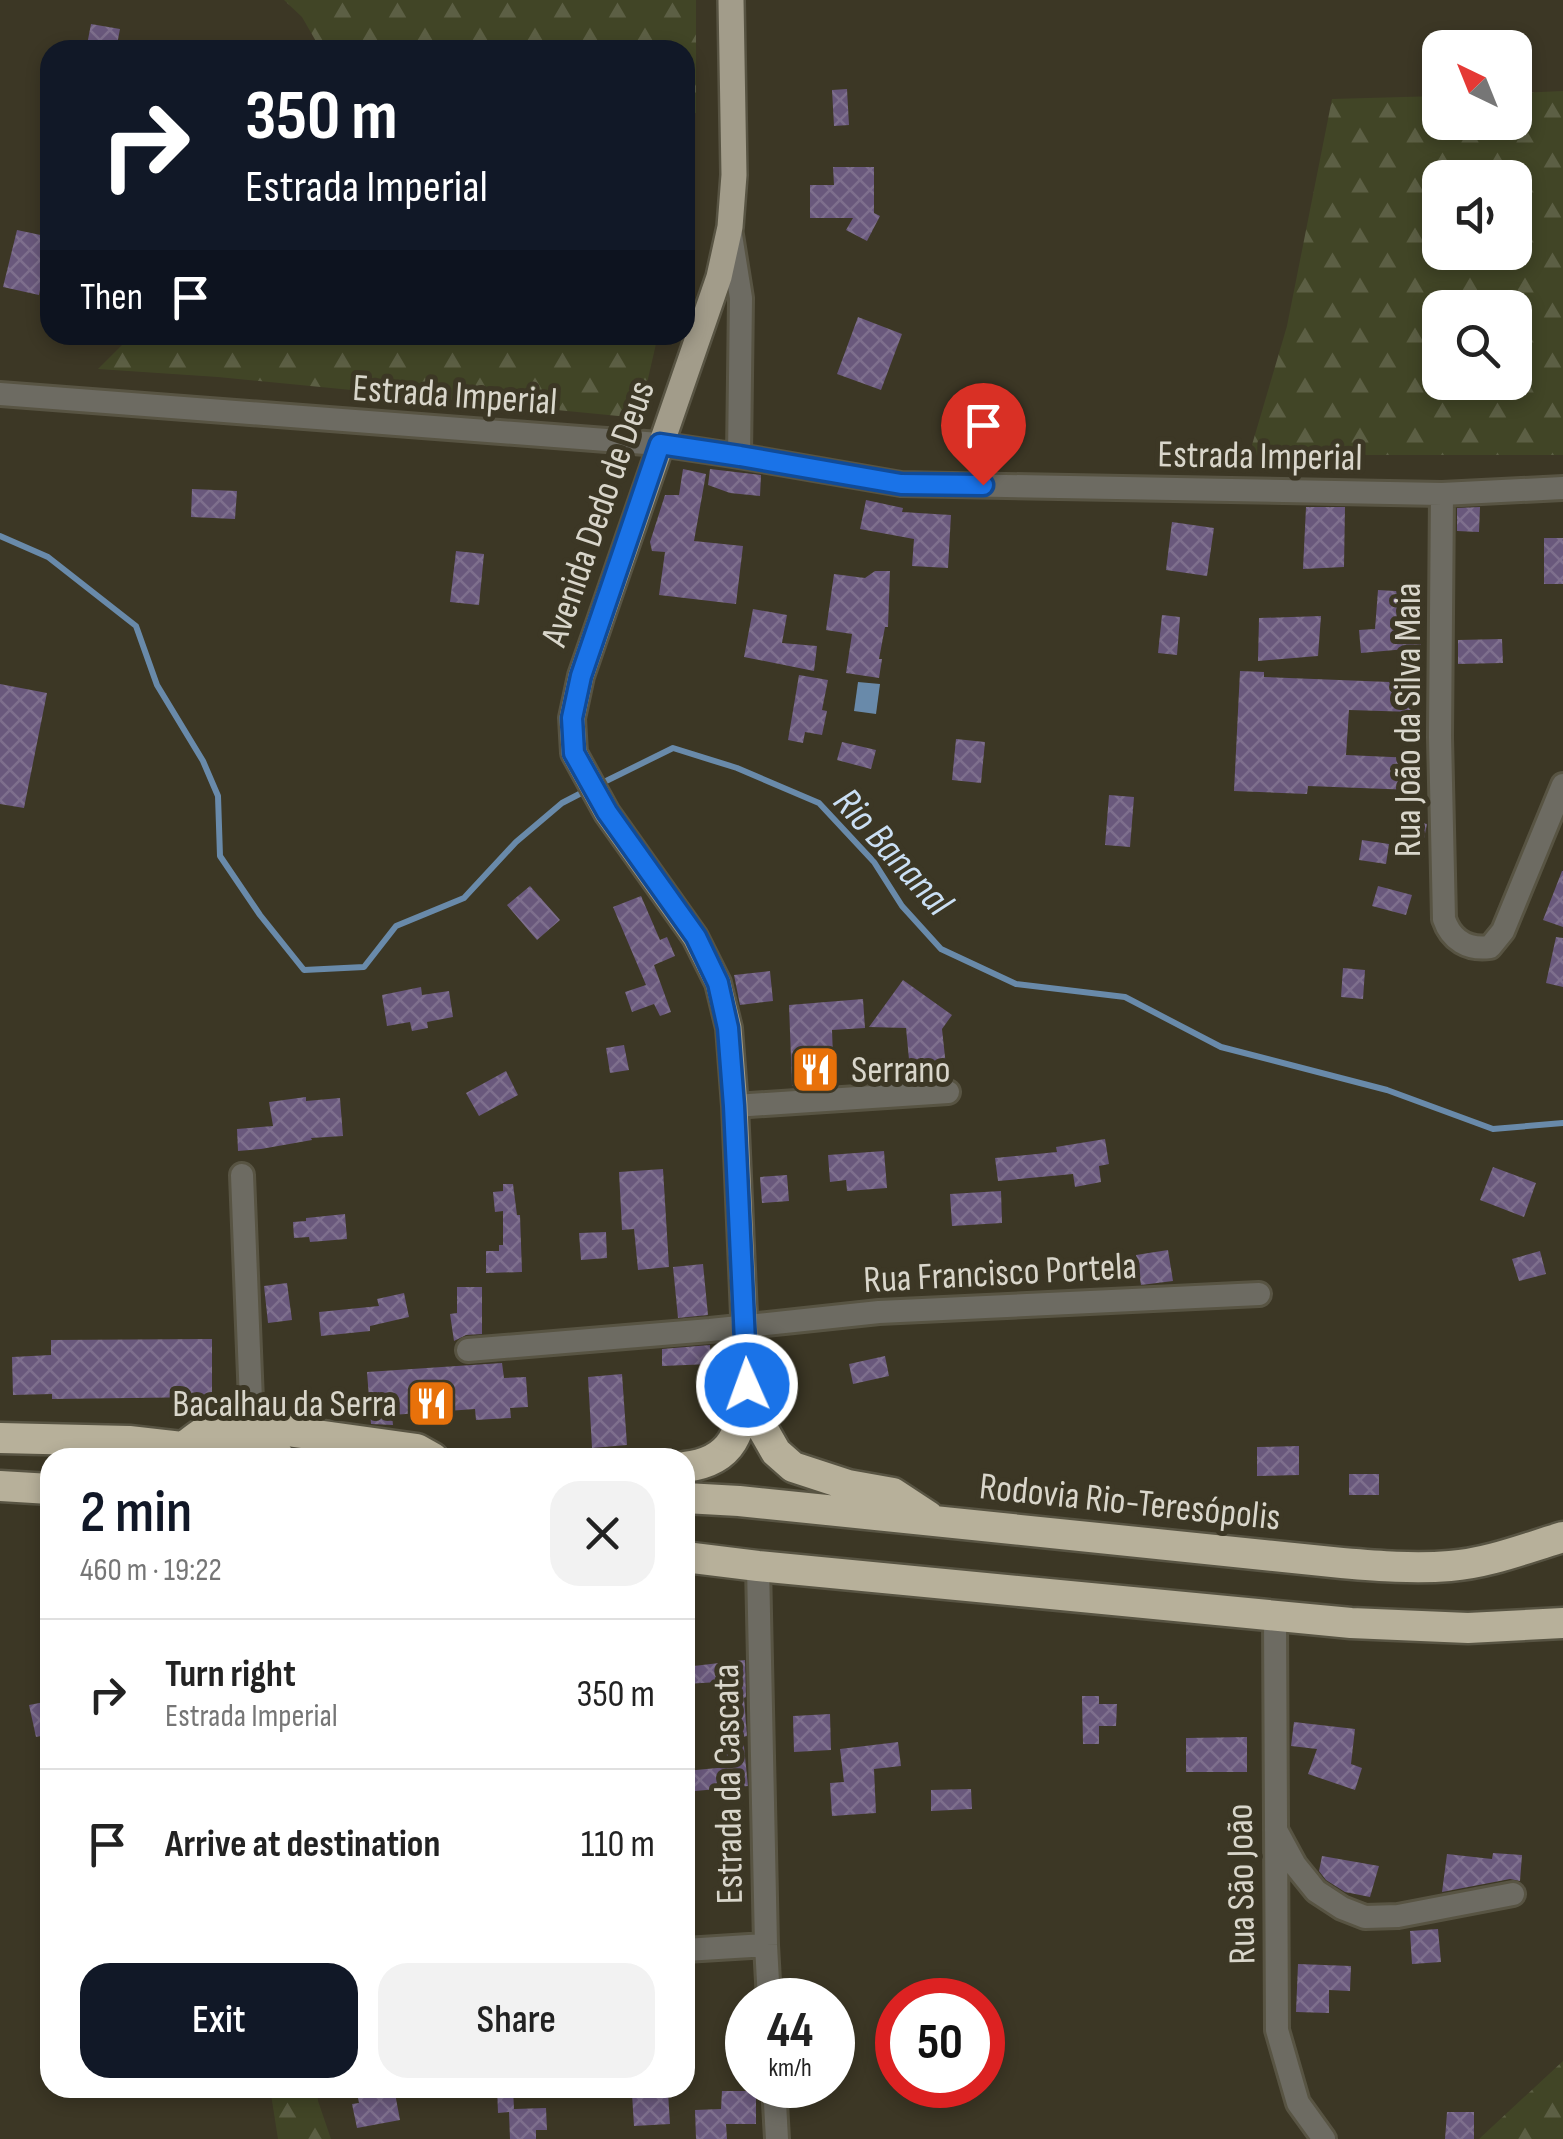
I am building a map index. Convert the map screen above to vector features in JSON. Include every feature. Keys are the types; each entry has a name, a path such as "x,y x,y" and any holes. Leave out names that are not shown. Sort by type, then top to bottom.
{"highway":[{"path":"695,1466 719,1456 734,1443 747,1385"},
{"path":"747,1385 770,1442 792,1467 848,1485 893,1493 934,1520"},
{"path":"188,1448 208,1428 252,1426 410,1448"},
{"path":"0,1438 129,1440 166,1448"},
{"path":"0,1486 40,1489"},
{"name":"Rodovia Rio-Teresópolis","path":"695,1499 1403,1568 1454,1566 1563,1537"},
{"path":"695,1558 1351,1623 1468,1628 1563,1623"}],"main road":[{"name":"Avenida Dedo de Deus","path":"695,343 730,227 734,136 732,0"},
{"name":"Avenida Dedo de Deus","path":"694,345 581,676 572,718 574,753 607,812 696,937 718,983 728,1028 734,1106 747,1385"}],"street":[{"name":"Avenida Dedo de Deus","path":"730,227 741,298 740,456"},
{"name":"Estrada Imperial","path":"0,394 660,444 901,484 1442,494 1563,488"},
{"name":"Rua João da Silva Maia","path":"1442,494 1440,737 1444,918 1448,931 1458,941 1477,949 1490,947 1503,931 1563,784"},
{"path":"734,1106 948,1092"},
{"path":"242,1175 252,1426"},
{"name":"Rua Francisco Portela","path":"468,1350 878,1312 1258,1294"},
{"name":"Estrada da Cascata","path":"758,1566 768,1978"},
{"name":"Rua São João","path":"1274,1617 1277,2030 1298,2102 1324,2139"},
{"path":"1274,1827 1295,1865 1316,1891 1365,1917 1398,1916 1513,1894"},
{"path":"695,1949 766,1945"},
{"path":"775,2108 777,2139"}],"green space":[{"path":"284,0 696,0 696,113 695,40 315,40 302,17"},
{"path":"1563,91 1563,455 1249,455 1287,326 1332,99 1422,96 1422,140 1532,140 1532,92"},
{"path":"122,345 656,345 639,418 98,369"},
{"path":"1563,2061 1563,2139 1479,2139"},
{"path":"272,2098 318,2098 331,2139 278,2139"}],"water":[{"path":"858,682 880,684 876,714 854,711"}],"building":[{"path":"91,24 120,29 118,40 88,40"},
{"path":"847,89 849,125 834,126 832,90"},
{"path":"833,167 874,167 874,213 880,216 867,241 846,230 853,218 810,218 810,185 834,185"},
{"path":"17,230 40,235 39,295 3,287"},
{"path":"858,317 902,334 881,390 837,374"},
{"path":"683,469 706,474 694,541 743,546 736,604 659,595 665,552 652,551 650,542 665,495 679,495"},
{"path":"710,469 761,475 760,496 730,493 708,485"},
{"path":"192,489 237,491 235,519 191,517"},
{"path":"866,500 903,508 902,512 951,515 948,568 912,566 914,539 860,529"},
{"path":"1306,507 1345,507 1344,567 1303,569"},
{"path":"1480,507 1479,532 1457,531 1457,508"},
{"path":"1172,522 1214,528 1207,576 1166,570"},
{"path":"1544,538 1563,538 1563,584 1544,584"},
{"path":"456,551 484,554 479,605 450,602"},
{"path":"875,571 890,571 888,627 879,659 879,678 846,673 852,634 826,630 834,574 865,578"},
{"path":"1378,590 1413,592 1411,626 1419,625 1422,656 1407,657 1406,649 1361,653 1359,630 1375,629"},
{"path":"753,609 787,615 782,643 817,646 814,671 744,657"},
{"path":"1162,615 1180,617 1177,655 1158,653"},
{"path":"1321,616 1318,656 1258,661 1259,618"},
{"path":"1502,639 1503,663 1458,664 1458,640"},
{"path":"1240,671 1264,672 1264,677 1415,683 1414,712 1349,710 1346,755 1414,758 1413,790 1308,786 1307,794 1234,791"},
{"path":"799,675 828,680 822,735 805,732 803,743 788,740"},
{"path":"0,684 47,693 24,808 0,804"},
{"path":"956,739 985,742 981,783 952,780"},
{"path":"842,742 876,750 871,769 837,760"},
{"path":"1109,795 1134,797 1130,847 1105,845"},
{"path":"1406,819 1427,824 1423,843 1402,838"},
{"path":"1362,840 1389,844 1386,864 1359,860"},
{"path":"1563,871 1563,927 1543,920"},
{"path":"530,886 560,920 537,940 507,905"},
{"path":"1378,886 1412,895 1406,915 1372,906"},
{"path":"641,896 660,940 667,937 675,956 654,965 671,1012 660,1016 654,1004 632,1012 625,992 646,985 613,907"},
{"path":"1556,937 1563,938 1563,987 1546,983"},
{"path":"1343,968 1365,970 1363,999 1341,997"},
{"path":"770,971 773,1001 740,1005 734,975"},
{"path":"903,980 952,1015 942,1029 946,1066 910,1070 906,1028 869,1027"},
{"path":"421,987 422,995 449,991 453,1017 427,1022 428,1028 412,1031 410,1022 387,1026 382,995"},
{"path":"863,999 865,1028 832,1030 834,1083 792,1086 789,1005"},
{"path":"624,1045 629,1070 610,1073 606,1048"},
{"path":"506,1071 518,1095 479,1116 466,1093"},
{"path":"306,1097 306,1101 340,1098 343,1136 238,1151 237,1129 273,1126 269,1102"},
{"path":"1105,1139 1109,1164 1099,1166 1101,1182 1075,1187 1073,1174 998,1181 995,1158 1057,1152 1056,1147"},
{"path":"884,1151 887,1188 847,1191 846,1180 830,1182 828,1155"},
{"path":"1493,1167 1536,1183 1524,1217 1480,1200"},
{"path":"663,1169 669,1267 638,1270 634,1229 622,1230 619,1172"},
{"path":"787,1175 789,1201 762,1203 760,1177"},
{"path":"503,1184 513,1184 520,1215 522,1272 486,1273 486,1251 499,1251 499,1245 503,1245 503,1211 495,1212 493,1192 503,1191"},
{"path":"1001,1191 1002,1223 952,1226 950,1194"},
{"path":"345,1214 347,1239 310,1242 309,1237 294,1238 293,1222"},
{"path":"606,1232 607,1258 581,1260 579,1233"},
{"path":"1168,1250 1173,1281 1141,1285 1136,1255"},
{"path":"1540,1251 1546,1274 1519,1281 1512,1259"},
{"path":"703,1264 708,1315 678,1318 673,1267"},
{"path":"287,1283 292,1320 268,1323 264,1286"},
{"path":"457,1287 482,1287 482,1334 454,1341 450,1314 457,1313"},
{"path":"404,1293 409,1317 370,1326 370,1331 321,1336 319,1312 379,1306 377,1299"},
{"path":"212,1339 212,1397 52,1399 52,1394 13,1395 12,1357 51,1355 51,1340"},
{"path":"710,1345 711,1364 662,1366 662,1349"},
{"path":"885,1356 889,1376 853,1384 849,1364"},
{"path":"502,1363 504,1378 526,1377 528,1407 510,1408 511,1418 476,1420 475,1409 392,1415 393,1425 371,1424 367,1372"},
{"path":"622,1374 627,1445 592,1448 588,1377"},
{"path":"1299,1446 1299,1475 1257,1476 1257,1447"},
{"path":"1349,1474 1379,1474 1379,1495 1349,1495"},
{"path":"745,1660 747,1736 743,1737 748,1786 695,1791 695,1770 728,1767 719,1682 695,1683 695,1666"},
{"path":"1082,1696 1099,1696 1099,1704 1117,1704 1116,1726 1099,1726 1099,1744 1083,1744"},
{"path":"40,1703 40,1736 36,1737 29,1705"},
{"path":"830,1714 831,1750 794,1752 793,1716"},
{"path":"1294,1722 1355,1729 1351,1764 1362,1768 1355,1790 1308,1774 1317,1749 1291,1746"},
{"path":"1247,1737 1247,1772 1186,1772 1186,1738"},
{"path":"898,1742 901,1766 874,1769 876,1813 832,1816 830,1783 844,1782 840,1749"},
{"path":"971,1789 972,1809 931,1811 931,1790"},
{"path":"1493,1853 1522,1855 1520,1881 1510,1879 1442,1892 1447,1854 1492,1859"},
{"path":"1322,1856 1379,1866 1370,1897 1345,1892 1326,1880 1319,1871"},
{"path":"1438,1929 1441,1962 1412,1964 1410,1931"},
{"path":"1298,1964 1351,1966 1350,1991 1329,1990 1329,2013 1296,2012"},
{"path":"725,2091 725,2108 756,2108 756,2124 726,2124 727,2139 696,2139 695,2110 721,2109"},
{"path":"358,2098 396,2098 400,2120 357,2128 352,2104 359,2103"},
{"path":"497,2098 513,2098 514,2109 546,2108 547,2130 536,2130 536,2139 510,2139 509,2112 498,2113"},
{"path":"632,2098 668,2098 670,2124 634,2126"},
{"path":"1447,2112 1474,2112 1474,2139 1445,2139"}],"waterway":[{"name":"Rio Bananal","path":"0,536 48,557 136,626 157,685 203,761 218,796 220,856 304,970 364,967 396,926 464,898 516,842 562,803 589,789"},
{"name":"Rio Bananal","path":"600,784 673,748 737,768 819,803 874,862 902,906 941,949 1016,984 1125,997 1221,1047 1387,1090 1493,1129 1563,1123"}],"place":[{"name":"Serrano","path":"816,1069"},
{"name":"Bacalhau da Serra","path":"432,1403"}],"route":[{"path":"747,1385 734,1106 728,1028 718,983 696,937 607,812 574,753 572,718 581,676 660,444 901,484 983,485"}]}
